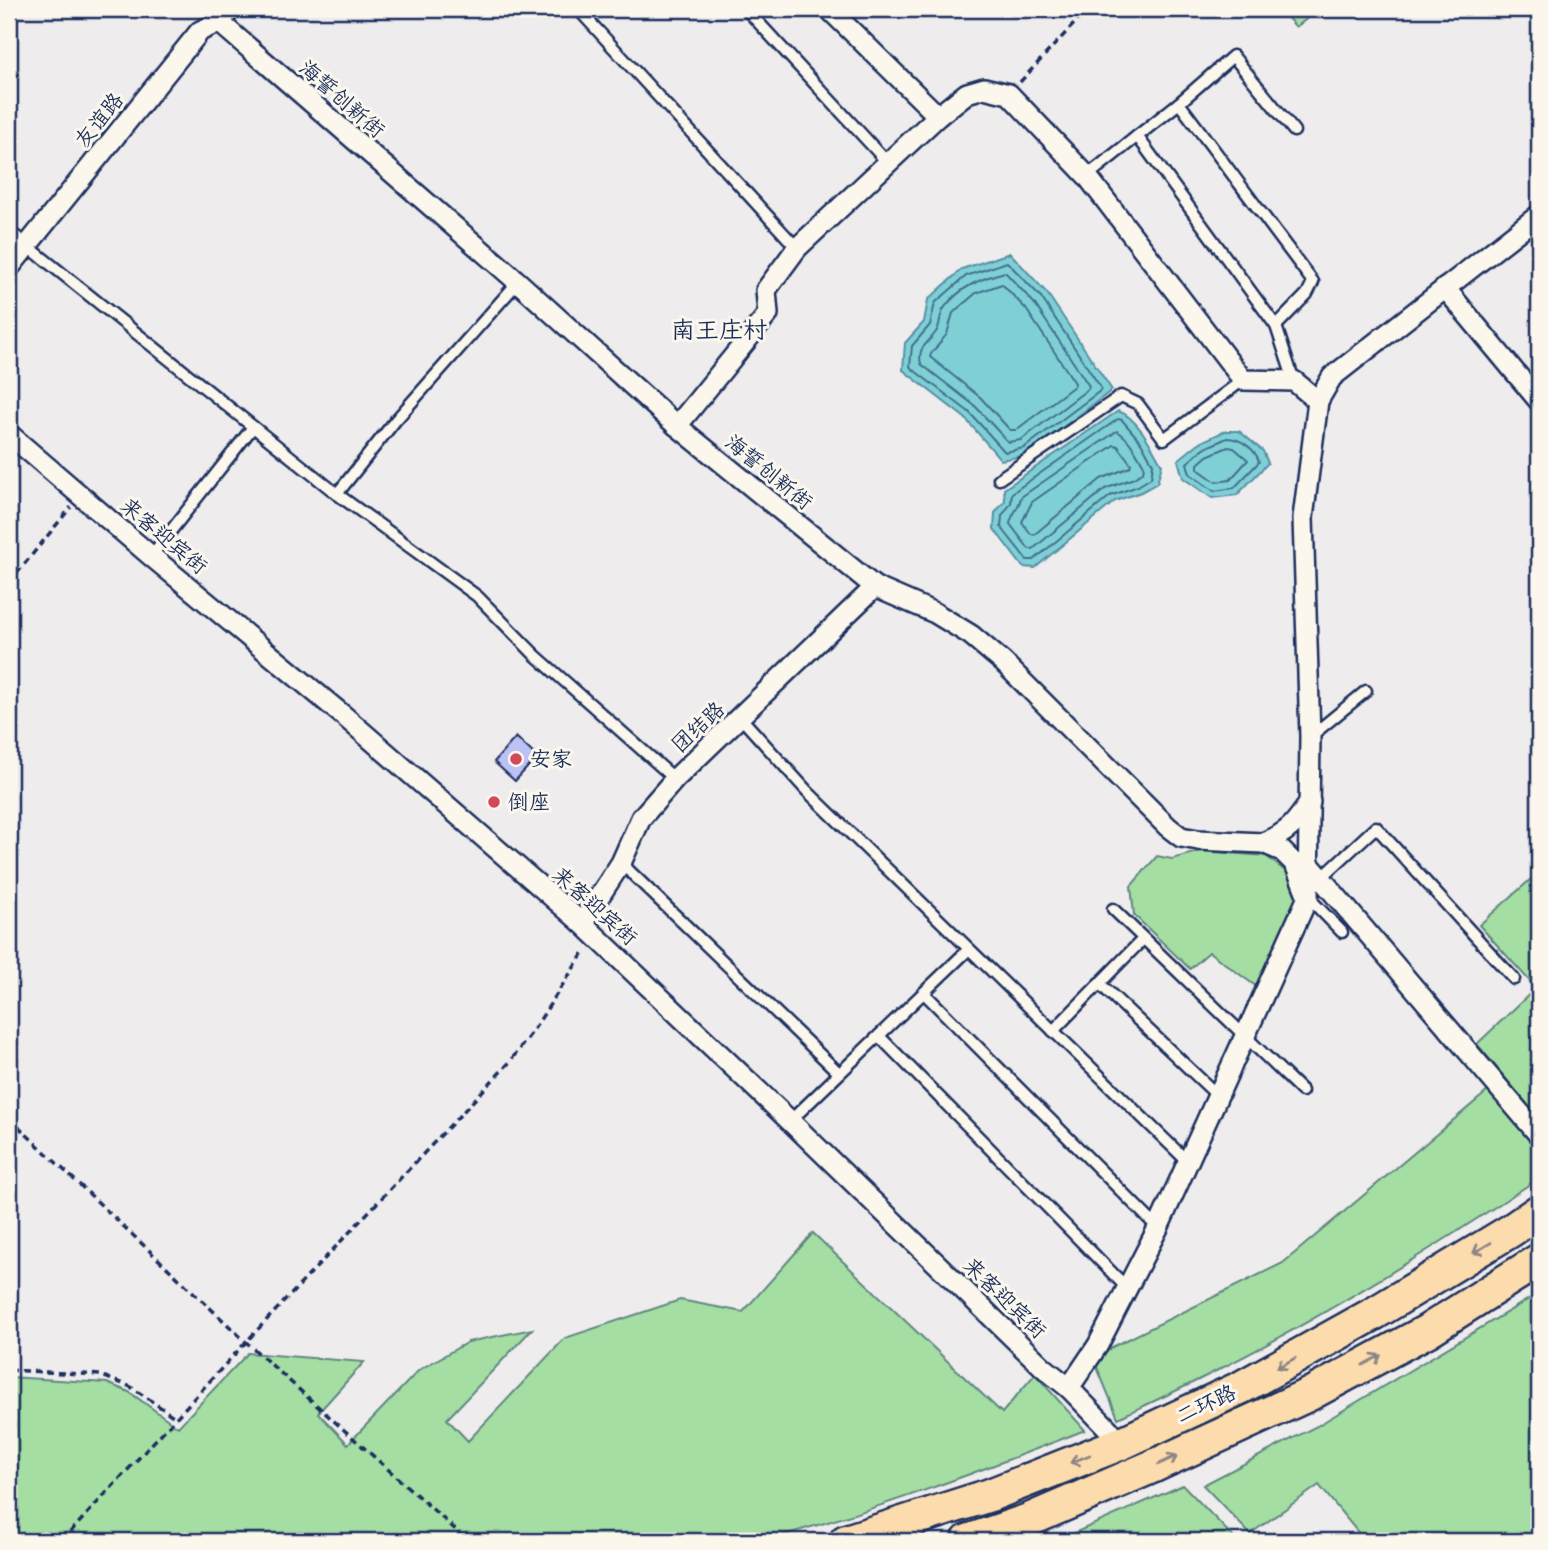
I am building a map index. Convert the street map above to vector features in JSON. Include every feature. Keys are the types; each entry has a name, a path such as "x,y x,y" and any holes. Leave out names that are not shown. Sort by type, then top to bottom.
{"main road":[{"name":"二环路","path":"846,1541 990,1495 1122,1443 1242,1387 1375,1313 1539,1211"},
{"name":"二环路","path":"968,1541 1026,1531 1156,1465 1310,1394 1427,1331 1539,1261"}],"street":[{"path":"829,9 938,116"},
{"name":"友谊路","path":"9,268 200,31 225,15"},
{"name":"海誓创新街","path":"225,15 677,426 875,587 935,613 971,635 1003,663 1167,827 1181,838 1263,843 1282,851 1295,864 1308,897"},
{"path":"677,426 768,314 766,290 797,248 938,116 967,93 984,88 1009,94 1087,176 1243,380 1294,381 1318,401"},
{"path":"1069,1388 1098,1345 1158,1228 1308,897 1315,870 1310,802 1303,517 1318,401 1332,377 1539,215"},
{"path":"1445,288 1539,401"},
{"name":"来客迎宾街","path":"9,433 151,556 344,716 588,930 1069,1388 1122,1443"},
{"name":"团结路","path":"588,930 641,818 676,779 875,587"},
{"path":"1263,843 1282,835 1296,823 1310,802"},
{"path":"1315,870 1539,1135"}],"lane":[{"path":"578,9 797,248"},
{"path":"746,9 888,163"},
{"path":"1087,176 1233,56 1294,131"},
{"path":"1179,103 1313,282 1307,295 1276,327"},
{"path":"1137,136 1276,327 1294,381"},
{"path":"9,231 337,494 477,596 535,655 676,779"},
{"path":"337,494 395,421 518,282"},
{"path":"999,479 1121,396 1138,404 1164,439 1243,380"},
{"path":"151,556 253,426"},
{"path":"1310,736 1366,691"},
{"path":"741,718 807,791 1187,1161"},
{"path":"1315,870 1377,827 1514,979"},
{"path":"621,863 839,1073"},
{"path":"1308,897 1342,932"},
{"path":"1113,909 1302,1091"},
{"path":"1053,1031 1143,939"},
{"path":"790,1121 970,949"},
{"path":"1099,983 1217,1096"},
{"path":"924,993 1158,1228"},
{"path":"879,1036 1128,1289"}],"path":[{"path":"1009,94 1088,9"},
{"path":"9,583 81,495"},
{"path":"62,1541 508,1064 532,1032 588,930"},
{"path":"9,1118 246,1342 468,1541"},
{"path":"9,1370 100,1375 131,1387 176,1418"}],"green space":[{"path":"1279,9 1320,9 1296,27"},
{"path":"1201,851 1266,856 1289,874 1297,895 1294,907 1257,987 1209,952 1190,969 1134,915 1131,886 1157,856 1172,859"},
{"path":"1539,872 1539,1119 1477,1044 1536,988 1479,925"},
{"path":"1488,1091 1539,1152 1539,1178 1339,1304 1202,1378 1118,1418 1096,1365 1110,1348 1283,1263"},
{"path":"813,1233 1002,1413 1035,1374 1085,1430 925,1490 761,1541 9,1541 9,1377 107,1383 129,1392 178,1427 248,1353 364,1362 318,1413 348,1444 419,1370 468,1342 532,1329 447,1419 468,1441 565,1338 680,1300 743,1312"},
{"path":"1539,1293 1539,1541 1365,1541 1319,1485 1250,1534 1203,1485 1317,1426"},
{"path":"1183,1485 1237,1541 1056,1541"}],"water":[{"path":"1010,253 1047,293 1112,390 1027,455 1001,460 965,418 903,370 905,343 924,322 928,300 962,269"},
{"path":"1118,411 1138,426 1162,465 1157,483 1115,501 1035,568 1023,567 994,529 995,513 1005,501 1004,489"},
{"path":"1225,431 1239,431 1263,451 1268,463 1237,495 1212,498 1183,478 1178,460 1199,443"}],"building":[{"name":"安家","path":"516,737 537,757 515,781 494,762"}],"place":[{"name":"安家","path":"516,759"},
{"name":"倒座","path":"494,802"}],"district":[{"name":"南王庄村","path":"719,330"}]}
